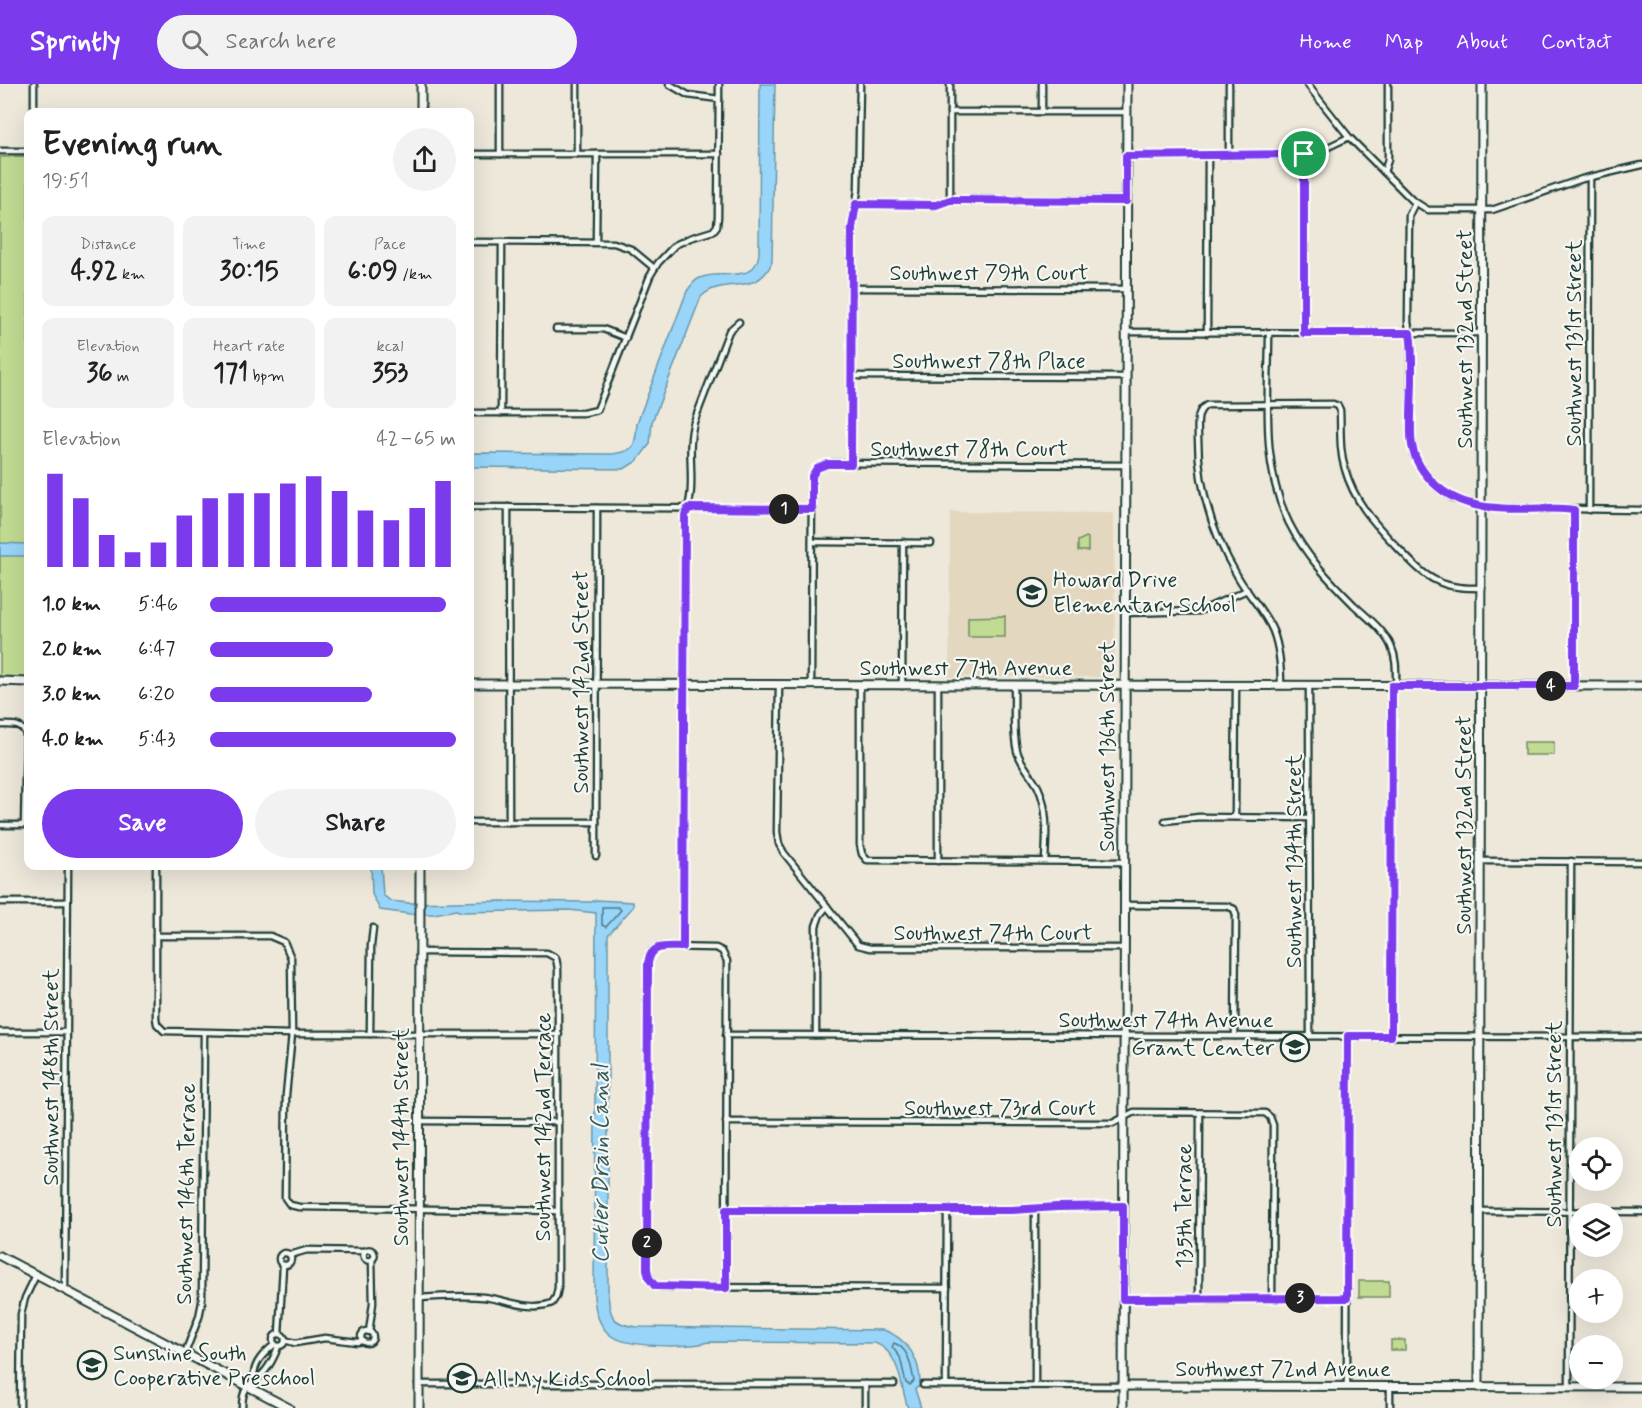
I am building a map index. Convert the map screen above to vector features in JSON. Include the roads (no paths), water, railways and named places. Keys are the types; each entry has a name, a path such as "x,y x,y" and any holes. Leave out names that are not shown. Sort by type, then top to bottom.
{"street":[{"path":"34,84 34,108"},
{"path":"421,84 421,108"},
{"path":"500,84 500,154"},
{"path":"577,84 577,154"},
{"path":"669,84 688,95 719,99"},
{"path":"474,413 584,413 597,410 654,268 675,245 715,229 718,221 719,84"},
{"path":"851,464 852,228 856,204 860,84"},
{"path":"950,84 950,200"},
{"path":"1042,84 1042,112"},
{"name":"Southwest 136th Street","path":"1123,1408 1126,84"},
{"path":"1229,84 1229,156"},
{"path":"1307,84 1350,137 1415,203 1424,209 1492,210 1590,177 1642,165"},
{"path":"1384,172 1388,160 1388,84"},
{"name":"Southwest 132nd Street","path":"1479,1387 1482,84"},
{"path":"950,112 1126,112"},
{"path":"1126,156 1304,154 1332,146 1350,137"},
{"path":"0,151 24,151"},
{"path":"474,154 718,154"},
{"path":"596,242 597,154"},
{"path":"1304,154 1304,333"},
{"path":"1207,333 1208,156"},
{"name":"Southwest 131st Street","path":"1589,510 1590,177"},
{"path":"856,204 936,205 950,200 1126,201"},
{"path":"1415,203 1409,215 1408,322 1412,449 1421,468 1432,482 1454,499 1490,508 1642,510"},
{"path":"474,242 596,242 625,246 654,268"},
{"path":"501,413 502,242"},
{"name":"Southwest 79th Court","path":"851,288 1126,289"},
{"path":"683,947 685,516 691,500 692,428 729,331 740,322"},
{"path":"556,329 603,329 626,338"},
{"path":"1126,332 1482,333"},
{"path":"1269,333 1272,470 1288,521 1315,563 1386,637 1395,658 1391,1036"},
{"name":"Southwest 78th Place","path":"851,376 1126,377"},
{"path":"1281,687 1280,656 1276,642 1265,616 1231,565 1217,534 1202,484 1198,416 1202,408 1210,404 1333,404 1338,406 1344,466 1354,493 1368,516 1410,561 1430,578 1453,586 1482,588"},
{"name":"Southwest 78th Court","path":"812,509 812,479 815,470 827,464 1125,465"},
{"path":"474,507 812,509 811,685"},
{"path":"508,507 508,822"},
{"name":"Southwest 142nd Street","path":"596,856 597,508"},
{"path":"1574,510 1574,686"},
{"path":"812,542 931,543"},
{"path":"902,686 903,542"},
{"path":"1125,613 1200,611 1247,590"},
{"path":"0,681 24,682"},
{"name":"Southwest 77th Avenue","path":"474,684 1642,686"},
{"path":"779,685 778,842 784,853 827,906 816,926 816,1035"},
{"path":"860,685 860,845 864,858 870,861 1124,862"},
{"path":"938,686 938,861"},
{"path":"1014,686 1015,740 1019,757 1043,800 1046,828 1045,861"},
{"path":"1235,817 1236,686"},
{"name":"Southwest 134th Street","path":"1309,687 1310,1036"},
{"path":"0,725 17,725 24,731"},
{"path":"1165,821 1199,817 1309,818"},
{"path":"474,822 596,822"},
{"path":"0,825 24,825"},
{"path":"1480,861 1642,862"},
{"name":"Southwest 131st Street","path":"1569,1203 1571,861"},
{"name":"Southwest 148th Street","path":"65,1290 68,870"},
{"path":"156,870 156,1018 158,1026 168,1033 559,1034"},
{"name":"Southwest 144th Street","path":"418,1408 420,870"},
{"path":"0,902 67,902"},
{"path":"1124,905 1227,906 1234,909 1236,915 1235,1036"},
{"name":"Southwest 74th Court","path":"827,906 862,947 1124,948"},
{"path":"370,1034 373,928"},
{"path":"156,936 267,936 282,941 287,947 291,958 292,1034 286,1095 285,1198 290,1205 558,1211"},
{"path":"726,1288 728,968 722,951 716,948 663,946 652,951 648,963 647,1269 650,1281 658,1287 726,1288 947,1288"},
{"name":"Southwest 142nd Terrace","path":"418,1298 484,1297 533,1306 549,1305 555,1300 558,1288 559,1034 558,969 553,955 419,952"},
{"path":"0,1032 66,1032"},
{"name":"Southwest 146th Terrace","path":"185,1353 202,1305 204,1033"},
{"name":"Southwest 74th Avenue","path":"726,1035 1642,1037"},
{"path":"1347,1386 1348,1036"},
{"name":"Southwest 73rd Court","path":"726,1122 1113,1123 1134,1112 1262,1113 1270,1116 1273,1129 1272,1298"},
{"name":"135th Terrace","path":"1199,1298 1200,1113"},
{"path":"419,1121 558,1122"},
{"path":"726,1210 947,1210 1123,1206"},
{"path":"1035,1209 1035,1385"},
{"path":"946,1385 947,1210"},
{"path":"1479,1211 1569,1212"},
{"path":"1623,1212 1642,1212"},
{"path":"304,1251 365,1251 365,1258 372,1260 373,1303 369,1332 372,1334 372,1340 368,1343 321,1338 293,1343 285,1340 284,1336 279,1334 283,1266 279,1257 284,1253 290,1255 304,1251"},
{"path":"283,1266 291,1263 290,1255"},
{"path":"0,1256 289,1408"},
{"name":"Southwest 131st Street","path":"1569,1257 1569,1335"},
{"path":"20,1408 21,1314 25,1298 36,1275"},
{"path":"1123,1299 1347,1298"},
{"path":"362,1341 362,1334 369,1332"},
{"path":"242,1408 242,1396 248,1386 272,1360 277,1345 274,1336 279,1334"},
{"path":"254,1378 254,1369 263,1353 277,1345 284,1344 285,1340"},
{"path":"418,1384 894,1384"},
{"path":"865,1384 865,1408"},
{"name":"Southwest 72nd Avenue","path":"923,1385 1569,1387"},
{"path":"1390,1386 1390,1408"},
{"name":"Southwest 72nd Avenue","path":"1623,1387 1642,1387"}],"water":[{"path":"760,84 775,84 772,262 766,273 758,280 719,287 701,297 652,422 650,444 637,461 624,469 474,467 474,453 612,454 630,449 635,442 637,423 687,291 694,282 709,275 736,274 751,270 759,254"},
{"path":"0,543 24,544 24,556 0,556"},
{"name":"Cutler Drain Canal","path":"371,870 381,870 383,895 391,901 409,903 591,902 596,900 633,902 633,907 608,935 608,1293 613,1318 622,1324 637,1327 884,1330 900,1339 915,1359 920,1376 920,1386 915,1389 921,1408 908,1408 895,1362 884,1348 875,1343 708,1342 659,1346 630,1342 610,1335 598,1318 594,1297 596,913 569,910 462,912 456,910 434,914 410,914 380,910 372,894"}],"place":[{"name":"Howard Drive Elementary School","path":"1032,592"},
{"name":"Grant Center","path":"1295,1047"},
{"name":"Sunshine South Cooperative Preschool","path":"92,1365"},
{"name":"All My Kids School","path":"462,1378"}]}
